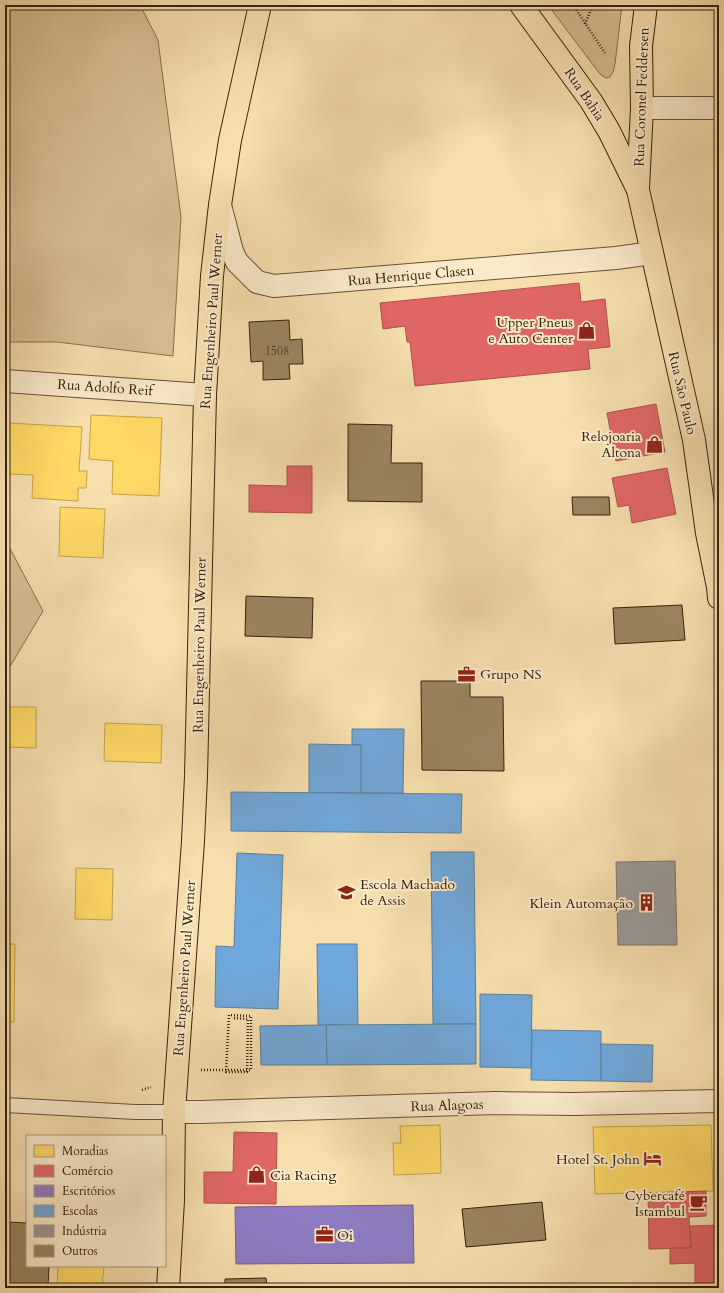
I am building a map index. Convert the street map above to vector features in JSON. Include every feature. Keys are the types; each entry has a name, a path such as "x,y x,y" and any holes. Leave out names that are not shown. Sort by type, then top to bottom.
{"main road":[{"name":"Rua Engenheiro Paul Werner","path":"168,1288 173,1200 174,1112 196,776 205,395 212,276 220,205 230,140 260,5"},
{"name":"Rua Bahia","path":"521,5 591,101 609,131 638,190"},
{"name":"Rua Coronel Feddersen","path":"638,190 642,108 641,46 646,5"},
{"name":"Rua São Paulo","path":"638,190 694,440 707,532 719,598"}],"street":[{"path":"642,108 719,108"},
{"name":"Rua Henrique Clasen","path":"220,205 232,251 237,262 257,282 274,286 608,259 652,253"},
{"name":"Rua Adolfo Reif","path":"5,381 205,395"},
{"name":"Rua Alagoas","path":"174,1112 496,1103 574,1104 719,1101"}],"lane":[{"path":"5,1105 135,1112 174,1112"}],"path":[{"path":"573,5 605,53"},
{"path":"585,24 593,5"},
{"path":"177,1069 251,1070 251,1016 229,1015 226,1072 247,1072 248,1019 232,1018"}],"shaded area":[{"path":"5,5 140,5 158,40 181,217 173,356 57,342 5,342"},
{"path":"548,5 622,5 615,64 610,77 606,78 600,74"},
{"path":"5,539 43,611 11,665 5,671"}],"building: Moradias":[{"path":"91,415 162,418 159,496 112,494 113,461 89,459"},
{"path":"8,423 82,427 79,471 87,471 86,488 78,488 78,501 32,498 33,475 6,474"},
{"path":"60,507 105,509 103,558 59,556"},
{"path":"5,707 36,707 36,748 5,747"},
{"path":"105,723 162,725 161,763 104,761"},
{"path":"76,868 113,869 112,920 75,919"},
{"path":"5,944 15,944 14,1022 5,1022"},
{"path":"440,1125 441,1173 394,1175 393,1143 401,1143 400,1126"},
{"name":"Hotel St. John","path":"711,1125 713,1191 595,1194 593,1127"},
{"path":"58,1267 104,1267 102,1288 57,1288"}],"building: Comércio":[{"path":"579,283 581,302 605,299 610,347 588,349 590,369 415,386 410,342 407,342 405,326 383,329 380,303"},
{"path":"656,404 665,452 616,461 607,413"},
{"path":"287,466 312,466 312,513 249,512 249,485 287,486"},
{"path":"667,468 676,514 632,523 629,505 618,507 612,478"},
{"path":"234,1132 277,1133 276,1204 204,1203 204,1172 233,1172"},
{"path":"706,1191 706,1216 689,1217 691,1248 649,1249 648,1193"},
{"path":"719,1225 719,1288 695,1288 695,1263 670,1264 670,1248 691,1248 690,1226"}],"building: Escritórios":[{"name":"Oi","path":"413,1205 414,1263 236,1264 235,1207"}],"building: Escolas":[{"path":"352,729 404,729 403,793 361,793 361,745 352,744"},
{"path":"309,744 361,745 361,793 309,793"},
{"path":"231,792 462,794 461,833 231,831"},
{"path":"431,852 474,852 476,1024 433,1024"},
{"path":"237,853 283,855 278,1009 215,1007 216,946 234,947"},
{"path":"317,944 357,944 358,1025 318,1025"},
{"path":"480,994 532,995 531,1068 480,1067"},
{"path":"476,1024 476,1064 327,1065 326,1025"},
{"path":"326,1025 327,1065 261,1065 260,1026"},
{"path":"532,1030 601,1031 601,1081 531,1080"},
{"path":"601,1044 653,1045 652,1082 601,1081"}],"building: Indústria":[{"name":"Klein Automação","path":"675,861 677,945 618,945 616,862"}],"building: Outros":[{"path":"289,320 290,340 302,339 303,364 289,364 290,379 263,380 263,361 251,362 249,322"},
{"path":"348,424 392,425 391,463 422,463 422,502 348,501"},
{"path":"572,497 609,497 610,515 573,515"},
{"path":"246,596 313,598 312,638 245,636"},
{"path":"682,605 685,640 615,644 613,608"},
{"path":"421,681 470,681 470,697 503,697 504,771 422,770"},
{"path":"542,1202 546,1240 466,1247 462,1209"},
{"path":"7,1222 26,1223 26,1267 49,1267 48,1288 5,1288"},
{"path":"266,1278 267,1288 225,1288 225,1279"}],"place":[{"name":"Upper Pneus e Auto Center","path":"586,330"},
{"name":"Relojoaria Altona","path":"654,444"},
{"name":"Grupo NS","path":"467,674"},
{"name":"Escola Machado de Assis","path":"347,892"},
{"name":"Klein Automação","path":"646,903"},
{"name":"Hotel St. John","path":"653,1159"},
{"name":"Cia Racing","path":"257,1175"},
{"name":"Cybercafé Istambul","path":"698,1203"},
{"name":"Oi","path":"324,1235"}]}
